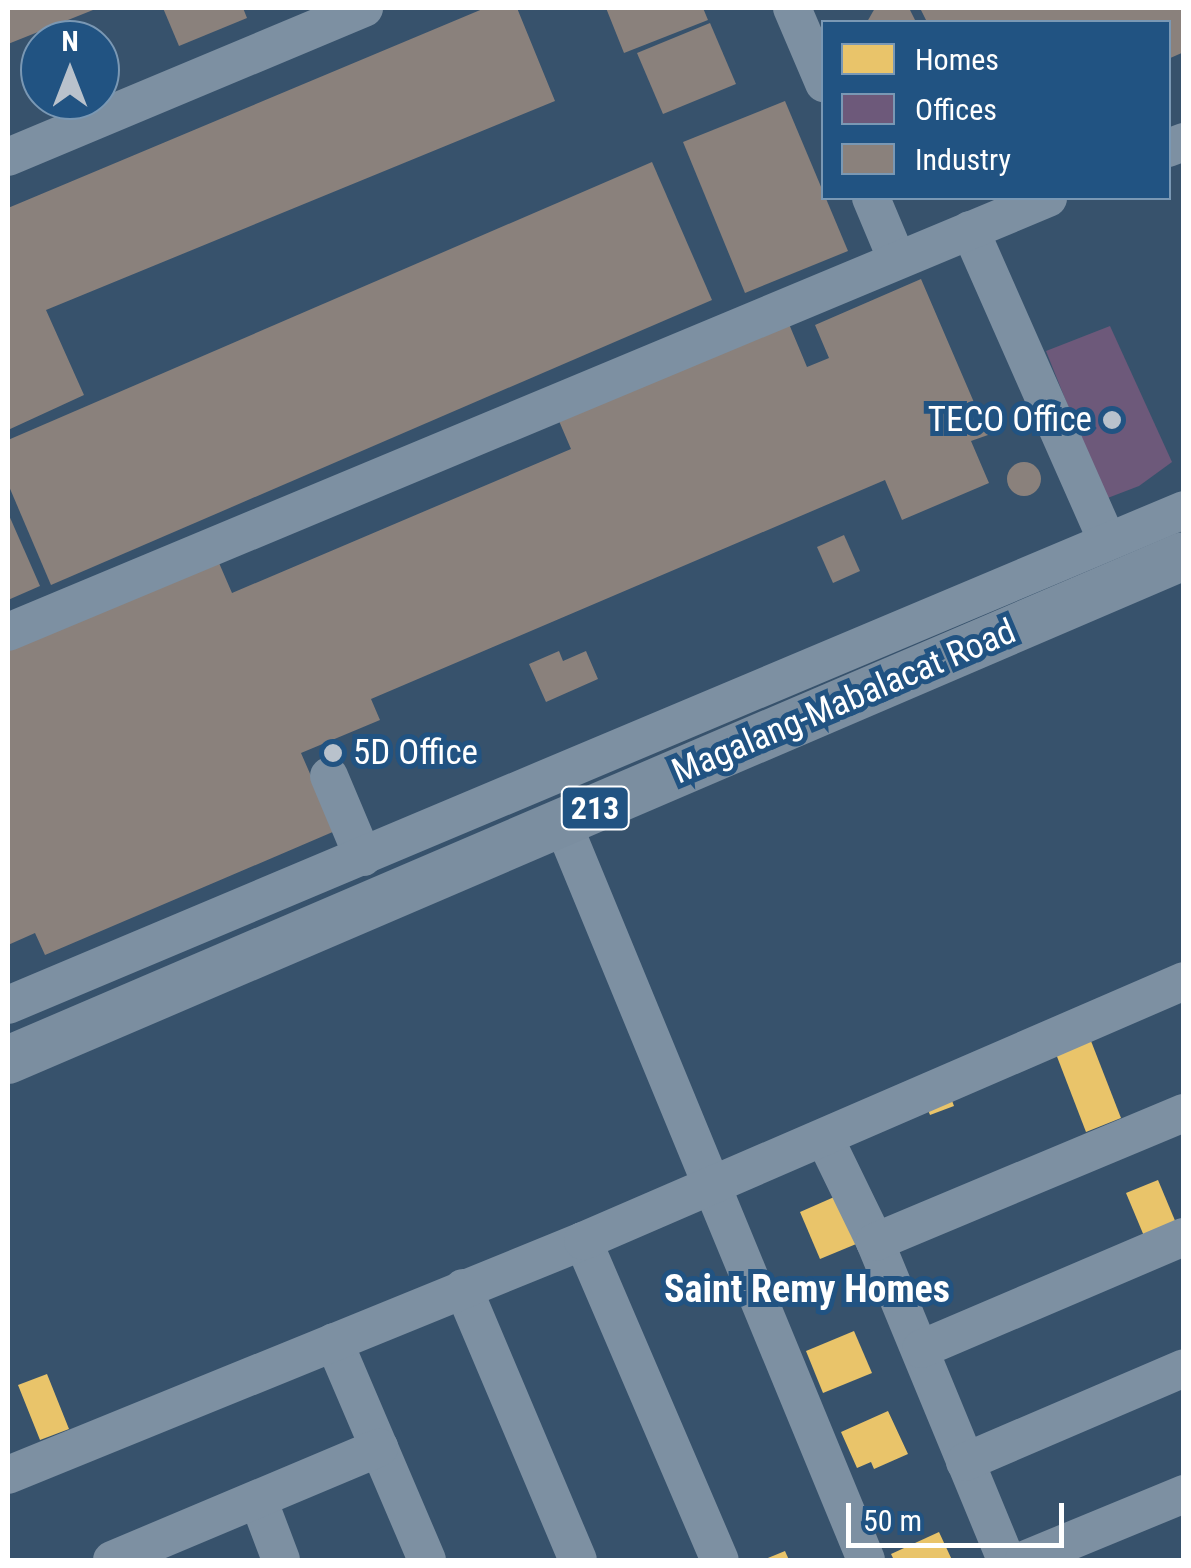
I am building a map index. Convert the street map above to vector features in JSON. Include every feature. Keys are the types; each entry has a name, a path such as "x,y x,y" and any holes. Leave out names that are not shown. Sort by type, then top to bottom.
{"main road":[{"name":"Magalang-Mabalacat Road","path":"8,1060 1184,556"}],"street":[{"path":"8,156 364,8"},
{"path":"792,8 821,76"},
{"path":"872,200 897,260"},
{"path":"8,632 1043,200"},
{"path":"970,230 1106,539"},
{"path":"8,1005 1106,539 1184,510"},
{"path":"329,776 363,857"},
{"path":"562,822 866,1560"},
{"path":"8,1475 825,1139 1184,981"},
{"path":"875,1242 1184,1113"},
{"path":"825,1139 875,1242 1006,1560"},
{"path":"921,1350 1184,1236"},
{"path":"582,1241 720,1560"},
{"path":"463,1288 578,1560"},
{"path":"334,1342 428,1560"},
{"path":"965,1462 1184,1368"},
{"path":"112,1560 380,1448"},
{"path":"1024,1560 1184,1494"},
{"path":"258,1500 281,1560"}],"building: Homes":[{"path":"1091,1041 1121,1118 1086,1132 1056,1054"},
{"path":"948,1090 954,1106 930,1115 924,1100"},
{"path":"1158,1180 1176,1223 1144,1236 1126,1193"},
{"path":"841,1194 861,1242 820,1259 800,1212"},
{"path":"854,1331 872,1373 823,1393 806,1351"},
{"path":"47,1374 69,1429 40,1440 18,1385"},
{"path":"888,1411 908,1454 874,1469 871,1462 857,1468 841,1432"},
{"path":"939,1532 952,1560 894,1560 891,1554"},
{"path":"785,1551 789,1560 763,1560"}],"building: Offices":[{"name":"TECO Office","path":"1110,326 1172,462 1139,486 1105,499 1046,351"}],"building: Industry":[{"path":"8,8 98,8 68,20 20,20 20,39 8,44"},
{"path":"163,8 243,8 247,18 179,46"},
{"path":"485,8 517,8 555,101 46,310 84,395 8,430 8,208"},
{"path":"606,8 703,8 708,20 624,53"},
{"path":"875,8 909,8 915,20 868,20"},
{"path":"920,8 1184,8 1184,52 1171,58 1171,20 926,20"},
{"path":"710,23 736,84 663,114 637,53"},
{"path":"785,101 821,187 821,200 827,200 848,251 745,293 683,142"},
{"path":"652,162 712,300 51,585 8,484 8,440"},
{"path":"921,279 988,435 971,441 989,483 902,520 885,480 371,699 380,720 301,753 335,831 45,955 35,933 8,945 8,645 216,556 232,593 571,449 559,421 789,324 807,367 829,358 815,325"},
{"path":"1024,462 1036,467 1041,479 1036,491 1024,496 1012,491 1007,479 1012,467"},
{"path":"8,513 40,586 8,600"},
{"path":"844,535 860,571 833,583 817,547"},
{"path":"559,651 563,661 586,651 598,679 546,702 529,664"}],"place":[{"name":"TECO Office","path":"1112,420"},
{"name":"5D Office","path":"333,753"}],"district":[{"name":"Saint Remy Homes","path":"807,1290"}]}
